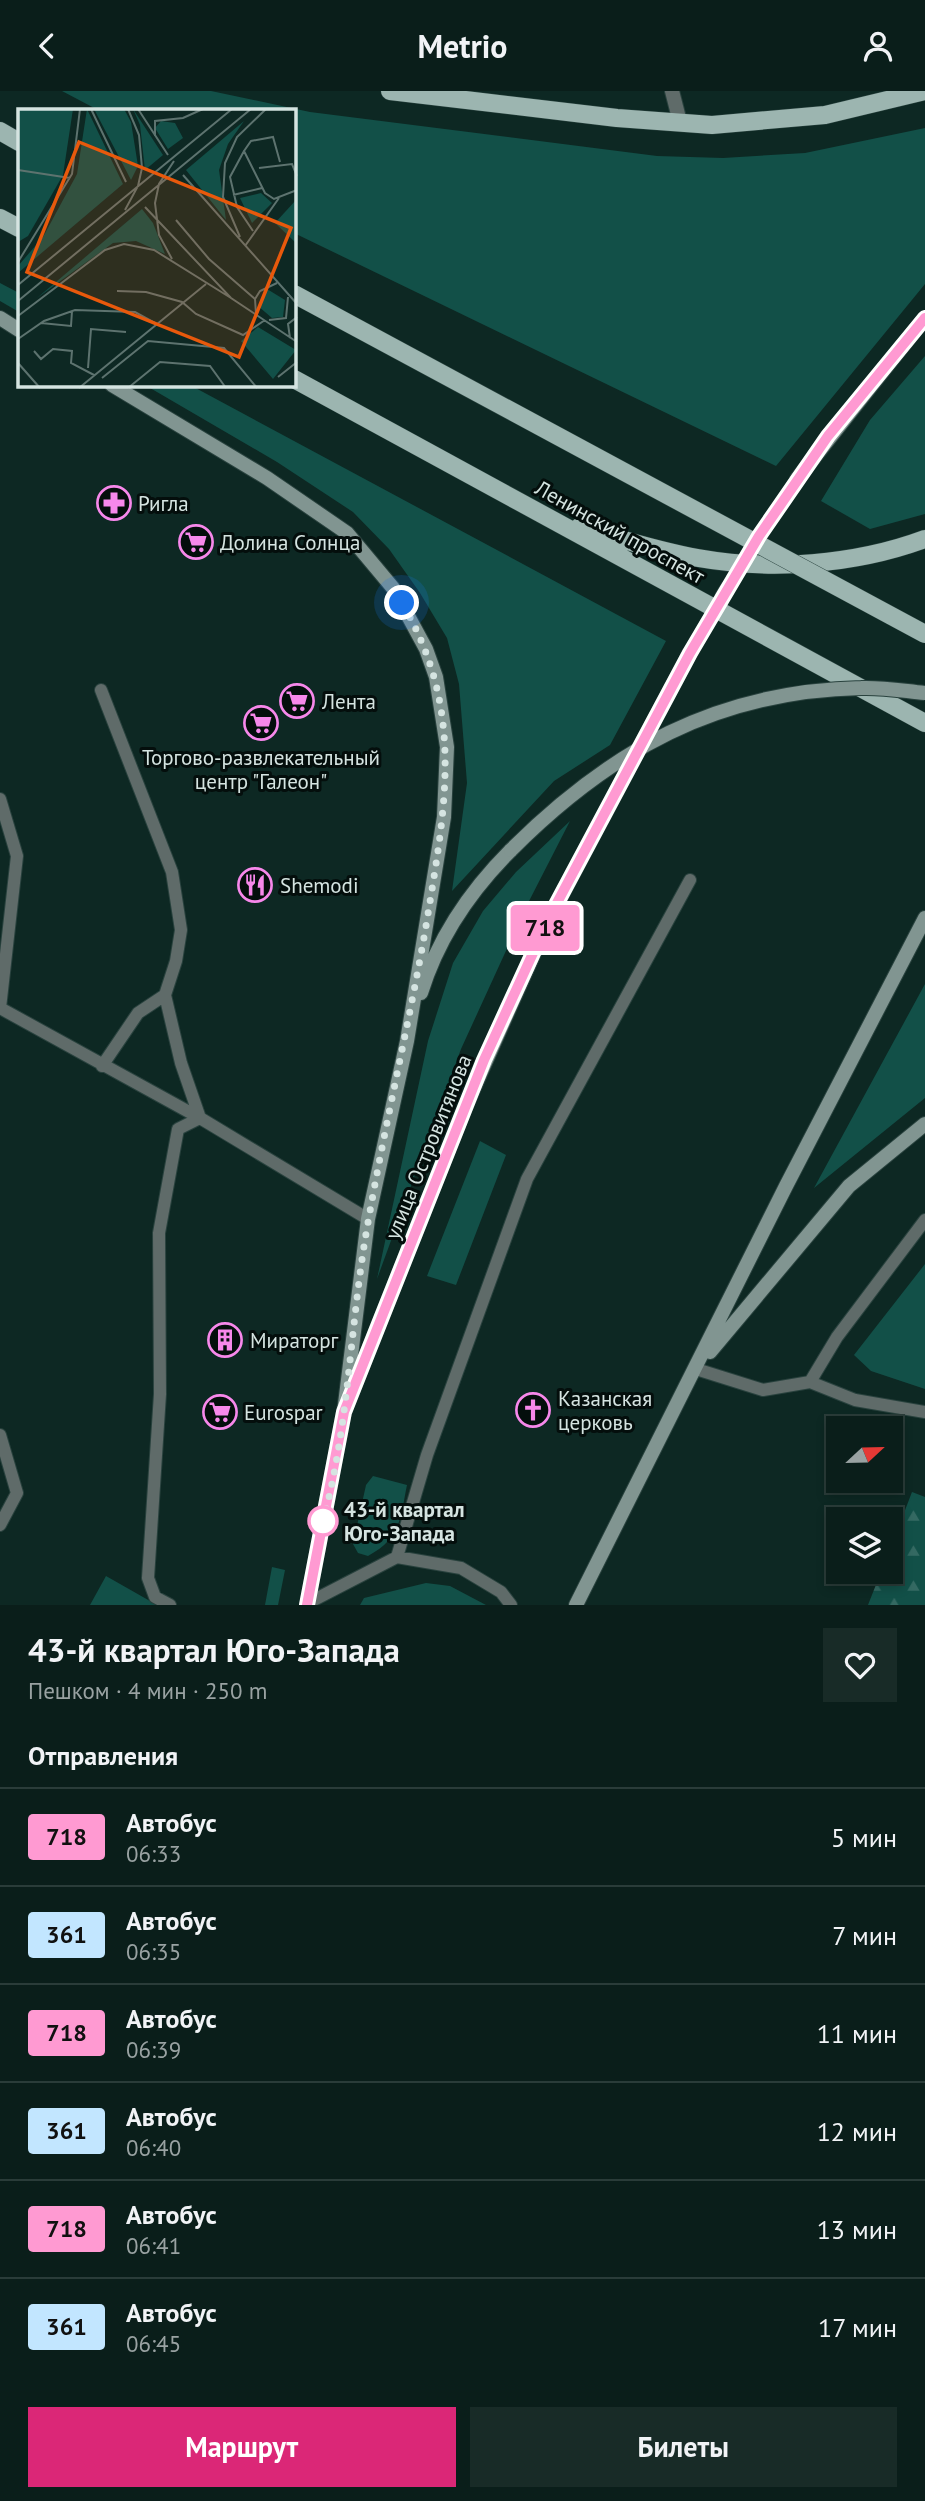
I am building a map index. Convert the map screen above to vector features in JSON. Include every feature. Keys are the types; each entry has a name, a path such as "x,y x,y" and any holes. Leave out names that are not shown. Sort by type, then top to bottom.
{"main road":[{"path":"390,91 680,122 734,124 825,115 925,91"},
{"path":"0,131 18,141"},
{"path":"0,218 18,227"},
{"path":"296,295 925,634"},
{"path":"0,318 18,329"},
{"path":"797,479 882,367 925,318"},
{"name":"Ленинский проспект","path":"296,380 925,723"},
{"path":"115,387 267,478 347,533 393,588 426,649 444,713 447,779 444,817 407,1041 368,1219 344,1412"},
{"path":"549,519 667,551 744,563 799,564 845,559 925,539"},
{"name":"улица Островитянова","path":"307,1604 344,1412 484,1060 556,905 690,653"},
{"path":"407,1041 424,983 444,938 473,893 511,850 554,808 632,750 737,706 797,692 864,687 925,693"},
{"path":"576,1605 786,1186 925,918"},
{"path":"696,1369 849,1186 925,1123"}],"street":[{"path":"673,91 680,122"}],"lane":[{"path":"101,690 172,872 181,930 176,961 165,995 181,1063 200,1118"},
{"path":"0,799 17,856 0,1008 200,1118 368,1219"},
{"path":"397,1557 426,1455 527,1179 690,880"},
{"path":"102,1066 138,1013 165,995"},
{"path":"170,1605 155,1597 148,1578 160,1394 159,1233 177,1129 200,1118"},
{"path":"810,1382 837,1337 925,1220"},
{"path":"696,1369 763,1390 810,1382 855,1401 925,1412"},
{"path":"0,1435 17,1493 0,1525"},
{"path":"307,1604 397,1557 461,1568 501,1592 511,1605"}],"green space":[{"path":"62,91 211,91 296,109 96,109"},
{"path":"296,109 657,156 723,158 805,153 925,128 925,284 776,466 296,234"},
{"path":"0,283 18,292 18,311 0,301"},
{"path":"925,356 925,514 870,529 821,501 870,420"},
{"path":"148,387 194,387 666,641 610,745 554,781 452,891 467,783 459,684 447,638 389,549 353,512 277,462"},
{"path":"570,821 527,905 461,1049 377,1279 428,1041 453,963 483,911 516,872"},
{"path":"925,984 925,1098 814,1188"},
{"path":"480,1141 506,1155 456,1285 427,1276"},
{"path":"925,1264 925,1389 871,1371 854,1355"},
{"path":"373,1476 407,1485 400,1518 393,1535 368,1556 358,1553 353,1544 366,1485"},
{"path":"912,1492 925,1497 925,1605 868,1605 876,1584 903,1584 903,1516"},
{"path":"272,1567 285,1570 278,1605 265,1605"},
{"path":"106,1576 157,1605 90,1605"},
{"path":"426,1583 450,1586 486,1605 360,1605 364,1598"}],"tunnel":[{"path":"690,653 724,592 797,479"}],"bus line":[{"name":"718","path":"307,1605 344,1412 484,1060 550,916 690,653 759,536 828,436 882,367 925,318"}],"place":[{"name":"Ригла","path":"114,503"},
{"name":"Долина Солнца","path":"196,542"},
{"name":"Лента","path":"297,701"},
{"name":"Торгово-развлекательный центр \"Галеон\"","path":"261,723"},
{"name":"Shemodi","path":"255,885"},
{"name":"Мираторг","path":"225,1340"},
{"name":"Казанская церковь","path":"533,1410"},
{"name":"Eurospar","path":"220,1412"},
{"name":"43-й квартал Юго-Запада","path":"323,1521"}],"route":[{"path":"323,1521 344,1412 368,1219 407,1041 444,817 447,747 444,713 426,649 402,603"}]}
